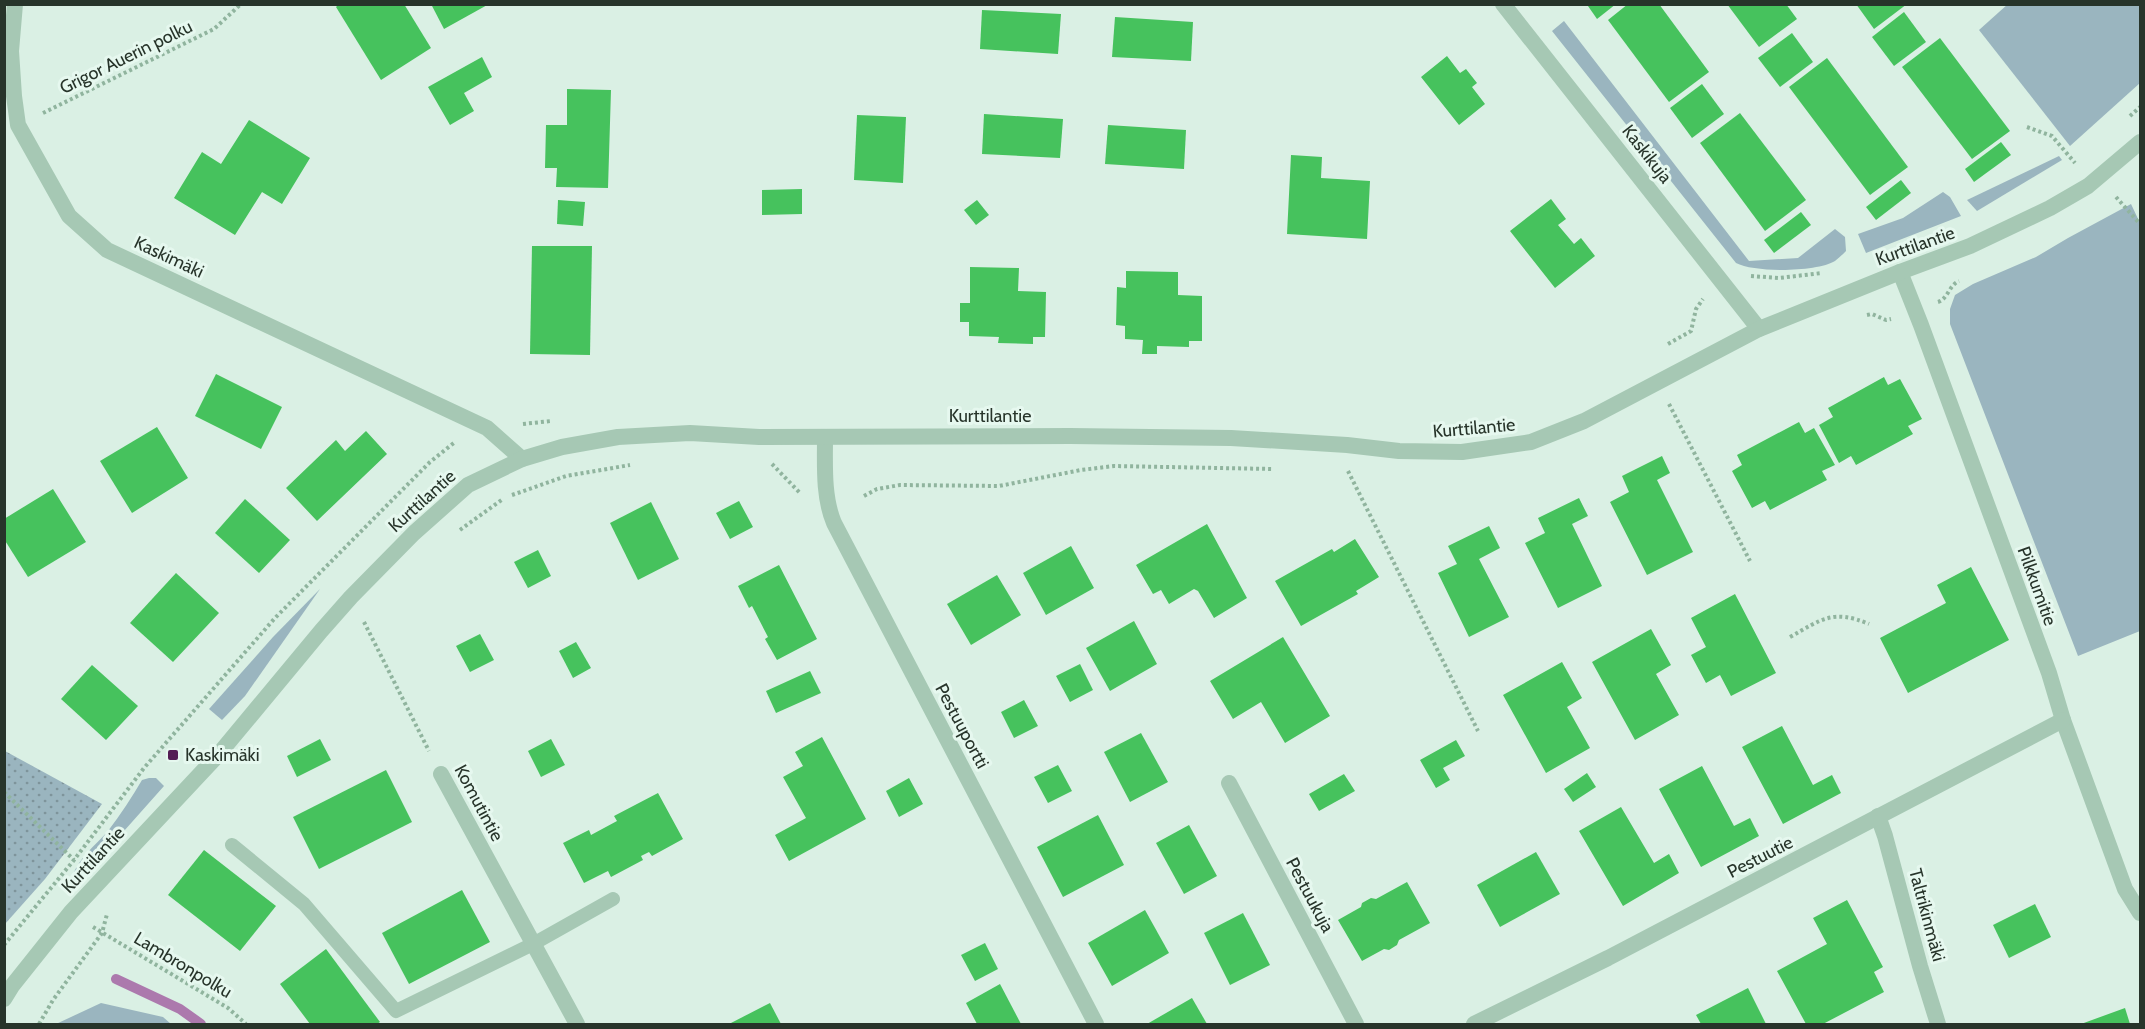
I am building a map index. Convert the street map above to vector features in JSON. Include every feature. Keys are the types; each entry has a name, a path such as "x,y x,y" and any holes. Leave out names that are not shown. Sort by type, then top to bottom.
{"street":[{"name":"Kaskimäki","path":"15,4 11,51 18,125 69,216 107,250 487,428 522,459"},
{"name":"Kaskikuja","path":"1503,4 1760,329"},
{"name":"Kurttilantie","path":"4,999 71,912 218,755 351,597 414,532 468,485 522,459 562,447 618,437 690,433 759,437 1231,438 1334,444 1399,451 1462,452 1531,442 1584,421 1760,329 1970,246 2050,208 2088,186 2140,142"},
{"name":"Pilkkumitie","path":"1900,272 2049,674 2063,720 2125,889 2140,913"},
{"name":"Pestuuportti","path":"825,437 829,510 834,523 1096,1024"},
{"name":"Pestuutie","path":"1474,1024 1628,947 2063,720"},
{"name":"Komutintie","path":"441,774 577,1024"},
{"name":"Pestuukuja","path":"1228,783 1356,1024"},
{"name":"Taltrikinmäki","path":"1878,816 1938,1024"}],"lane":[{"path":"232,845 304,904 396,1011 533,944 613,898"}],"path":[{"name":"Grigor Auerin polku","path":"18,125 214,29 241,4"},
{"path":"2124,122 2140,107"},
{"path":"2027,127 2052,136 2075,164"},
{"path":"2066,170 2084,157"},
{"path":"2116,197 2140,224"},
{"path":"1663,347 1691,331 1696,309 1707,295 1743,275 1779,278 1828,271"},
{"path":"1914,309 1943,301 1955,282 1963,279"},
{"path":"1667,401 1750,561"},
{"path":"536,422 556,420"},
{"path":"4,945 74,860 144,768 275,618 430,462 459,439"},
{"path":"1334,444 1478,731"},
{"path":"457,532 505,498 566,476 638,464"},
{"path":"1790,637 1828,617 1852,617 1869,624"},
{"name":"Komutintie","path":"355,627 363,619 441,774"},
{"path":"4,792 74,860"},
{"path":"39,1024 53,1000 102,933 108,906"},
{"name":"Lambronpolku","path":"102,933 228,1008 246,1024"}],"shaded area":[{"path":"2008,4 2140,5 2140,83 2070,146 1979,30"},
{"path":"1564,21 1749,261 1798,258 1835,229 1845,237 1846,251 1835,261 1826,265 1801,269 1771,270 1736,263 1552,31"},
{"path":"2059,156 2062,160 1977,211 1967,200"},
{"path":"1943,192 1950,197 1961,216 1866,253 1858,234 1903,218"},
{"path":"2131,204 2140,223 2140,631 2078,656 1950,324 1950,309 1955,295 1973,284 2036,257"},
{"path":"320,589 245,696 222,720 209,709 273,637"},
{"path":"5,751 102,804 45,879 5,924"},
{"path":"156,778 164,786 76,885 72,879 78,865 108,831 142,780"},
{"path":"101,1003 163,1017 171,1024 56,1024"}],"building":[{"path":"339,4 404,4 431,48 381,80 336,7"},
{"path":"431,4 489,4 444,29"},
{"path":"1589,4 1616,4 1597,19 1588,6"},
{"path":"1628,4 1659,4 1709,72 1669,102 1608,20"},
{"path":"1727,4 1786,4 1797,19 1759,47"},
{"path":"1856,4 1907,4 1874,29"},
{"path":"982,10 1061,14 1058,54 980,49"},
{"path":"1904,12 1926,42 1894,66 1872,37"},
{"path":"1115,17 1193,22 1191,61 1112,57"},
{"path":"1792,33 1813,62 1780,87 1758,58"},
{"path":"1940,38 2010,131 1972,159 1902,67"},
{"path":"1447,56 1460,73 1466,69 1477,83 1472,87 1485,104 1459,125 1421,77"},
{"path":"482,57 492,77 464,93 474,111 450,125 428,87"},
{"path":"1827,58 1908,167 1870,195 1789,87"},
{"path":"1702,84 1724,114 1692,138 1670,108"},
{"path":"567,89 611,90 608,188 556,187 557,168 545,168 546,125 567,125"},
{"path":"1740,113 1806,200 1765,231 1700,143"},
{"path":"984,114 1063,119 1060,158 982,154"},
{"path":"857,115 906,117 903,183 854,180"},
{"path":"249,120 310,158 282,204 262,192 235,235 174,198 202,152 221,164"},
{"path":"1108,125 1186,130 1184,169 1105,164"},
{"path":"2001,142 2011,155 1974,182 1965,169"},
{"path":"1291,155 1322,157 1321,178 1370,181 1367,239 1287,234"},
{"path":"1901,180 1911,193 1876,220 1866,207"},
{"path":"802,189 802,214 762,215 762,190"},
{"path":"1551,199 1566,219 1558,225 1574,244 1581,238 1595,256 1555,288 1510,231"},
{"path":"558,200 585,202 583,226 557,224"},
{"path":"977,200 989,215 976,225 964,210"},
{"path":"1801,212 1811,225 1774,253 1764,240"},
{"path":"532,246 592,246 590,355 530,354"},
{"path":"970,267 1019,268 1018,291 1046,292 1045,337 1033,337 1033,344 998,343 999,337 969,336 969,322 960,322 960,303 970,303"},
{"path":"1126,271 1178,272 1178,295 1202,296 1202,341 1189,341 1189,347 1157,346 1157,354 1142,354 1143,340 1125,339 1125,326 1116,325 1117,287 1126,288"},
{"path":"216,374 282,407 261,449 195,416"},
{"path":"1884,377 1888,385 1900,379 1922,419 1908,426 1913,434 1856,465 1851,456 1839,463 1819,425 1833,417 1828,408"},
{"path":"1799,422 1805,433 1814,428 1835,465 1822,471 1827,480 1770,510 1765,501 1752,508 1732,471 1742,465 1737,455"},
{"path":"157,427 188,478 132,513 100,461"},
{"path":"366,431 387,454 317,521 286,488 336,440 345,451"},
{"path":"1662,456 1670,473 1657,480 1693,552 1647,575 1610,502 1629,492 1622,476"},
{"path":"53,489 86,542 28,577 4,539 4,519"},
{"path":"1579,498 1588,516 1572,524 1602,586 1558,608 1525,543 1545,533 1538,518"},
{"path":"245,499 290,540 259,573 215,533"},
{"path":"739,501 753,527 730,539 716,513"},
{"path":"651,502 679,559 638,580 610,523"},
{"path":"1207,524 1247,598 1214,618 1198,591 1194,589 1169,604 1161,590 1153,594 1136,565"},
{"path":"1489,526 1500,548 1479,559 1509,617 1469,637 1438,573 1457,564 1448,546"},
{"path":"1355,539 1379,577 1356,591 1358,594 1301,626 1275,581 1332,549 1334,552"},
{"path":"1071,546 1094,588 1046,615 1023,573"},
{"path":"538,550 551,576 528,588 514,562"},
{"path":"779,565 817,639 777,660 765,639 768,637 752,606 749,608 738,586"},
{"path":"1971,567 2009,640 1908,693 1880,638 1946,603 1937,585"},
{"path":"176,573 219,613 173,662 130,623"},
{"path":"997,575 1021,615 971,645 947,604"},
{"path":"1735,594 1776,673 1731,696 1720,675 1706,683 1691,655 1706,647 1691,618"},
{"path":"1134,621 1157,664 1110,691 1086,648"},
{"path":"1651,629 1671,665 1656,674 1679,715 1635,740 1592,662"},
{"path":"480,634 494,660 470,672 456,646"},
{"path":"1283,637 1330,716 1285,743 1261,702 1233,719 1210,681"},
{"path":"576,642 591,668 573,678 559,651"},
{"path":"1562,662 1582,698 1567,707 1590,748 1546,773 1503,695"},
{"path":"1080,664 1093,690 1070,702 1056,676"},
{"path":"92,665 138,706 106,740 61,699"},
{"path":"810,671 821,693 776,713 766,691"},
{"path":"1024,700 1038,726 1014,738 1001,712"},
{"path":"1782,726 1813,785 1832,775 1841,793 1783,824 1742,747"},
{"path":"1141,733 1168,782 1130,802 1104,752"},
{"path":"822,737 866,819 789,861 775,835 806,818 783,777 803,766 795,752"},
{"path":"320,739 331,760 297,777 287,756"},
{"path":"551,739 565,765 541,777 528,751"},
{"path":"1456,740 1465,756 1443,768 1450,780 1436,788 1420,760"},
{"path":"1058,765 1072,791 1048,803 1034,777"},
{"path":"1702,766 1734,826 1750,818 1759,836 1701,867 1659,789"},
{"path":"386,770 412,822 319,869 293,817"},
{"path":"1587,773 1596,787 1573,802 1564,789"},
{"path":"1344,774 1355,791 1319,811 1309,794"},
{"path":"909,778 923,804 899,817 886,791"},
{"path":"658,793 683,839 652,856 649,852 641,856 643,860 611,877 608,871 584,883 563,843 589,830 591,835 617,821 614,816"},
{"path":"1621,807 1654,863 1669,854 1679,873 1623,906 1579,831"},
{"path":"1098,815 1124,865 1063,897 1037,847"},
{"path":"1189,825 1217,876 1184,894 1156,843"},
{"path":"204,850 276,906 240,951 168,895"},
{"path":"1536,852 1560,894 1500,927 1477,885"},
{"path":"1407,882 1430,923 1399,940 1397,945 1389,950 1384,949 1362,961 1338,920 1361,907 1362,903 1371,898 1376,899"},
{"path":"462,890 490,942 409,984 382,933"},
{"path":"1847,900 1883,967 1874,972 1884,992 1823,1024 1806,1024 1777,971 1827,944 1813,918"},
{"path":"2035,904 2051,937 2009,958 1993,925"},
{"path":"1145,910 1169,953 1112,986 1088,943"},
{"path":"1243,913 1270,965 1230,985 1204,933"},
{"path":"985,943 998,969 975,981 961,955"},
{"path":"326,949 380,1022 377,1024 310,1024 280,984"},
{"path":"1000,984 1021,1024 977,1024 966,1003"},
{"path":"1748,988 1766,1024 1701,1024 1696,1015"},
{"path":"1192,998 1207,1024 1147,1024"},
{"path":"770,1003 781,1024 729,1024"},
{"path":"2125,1008 2130,1024 2081,1024"}],"waterway":[{"path":"116,979 180,1009 201,1024"}],"place":[{"name":"Kaskimäki","path":"173,755"}]}
